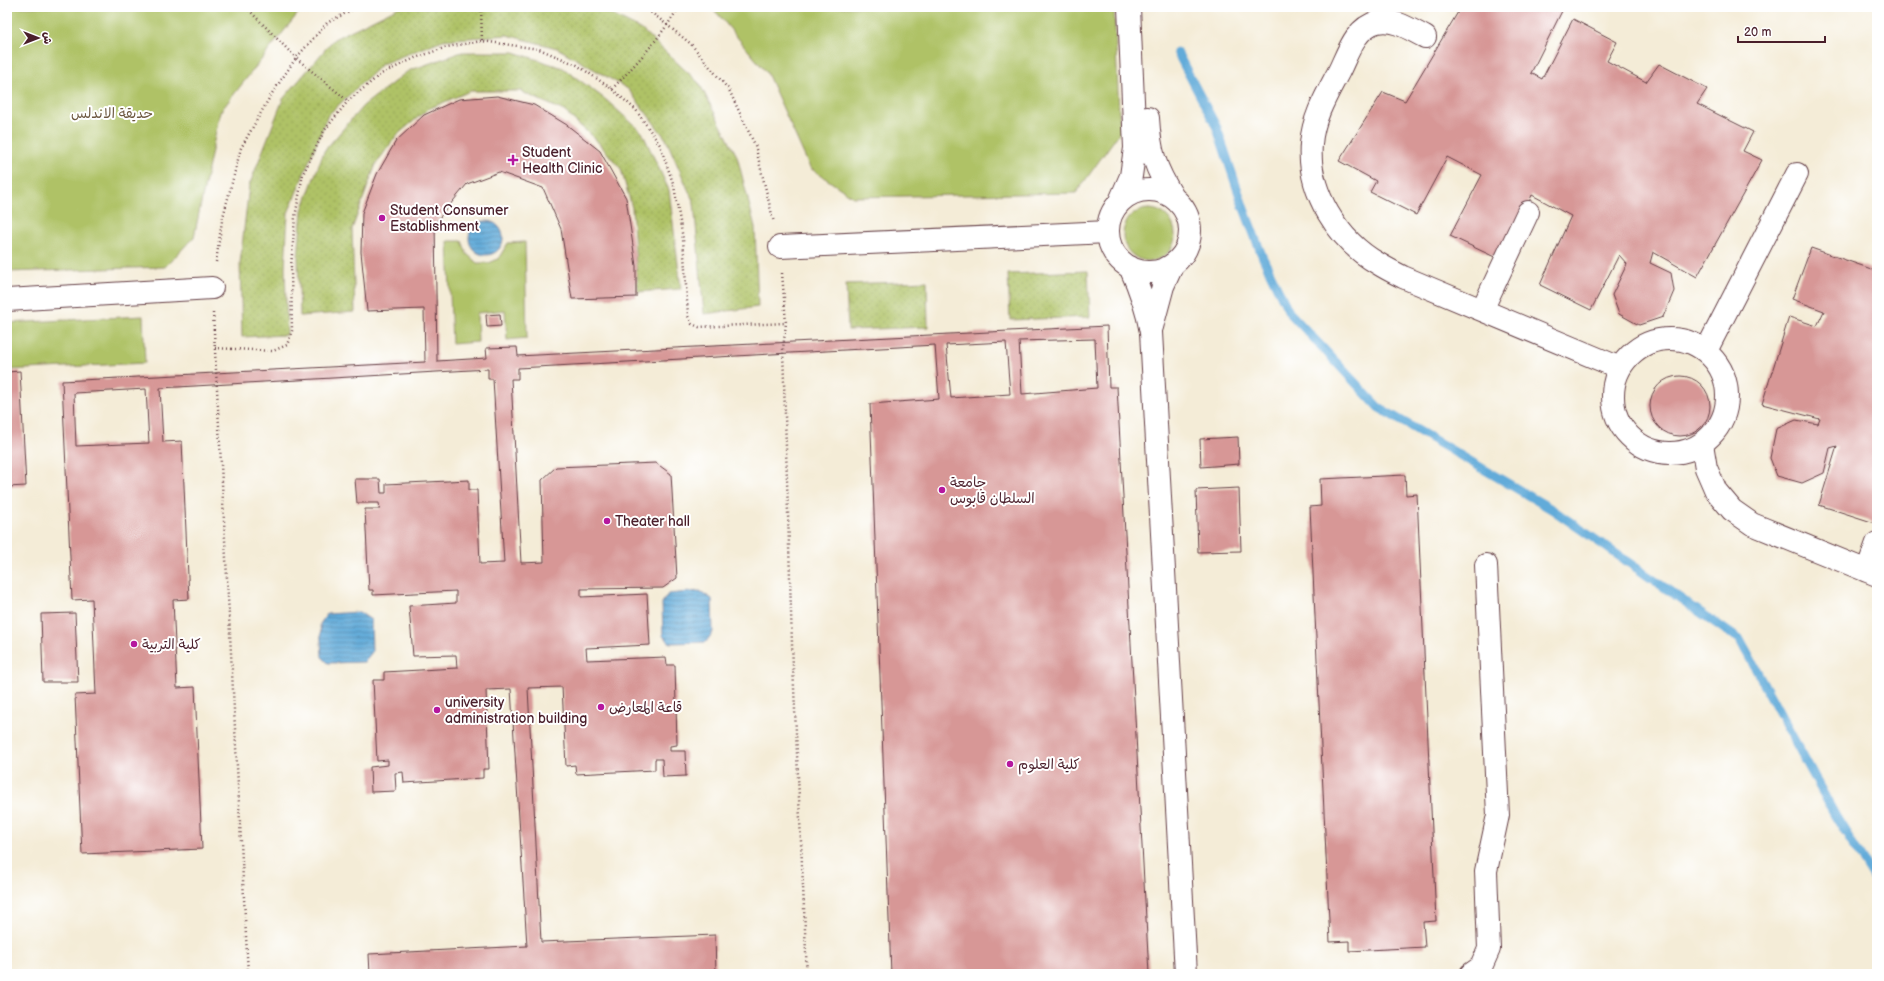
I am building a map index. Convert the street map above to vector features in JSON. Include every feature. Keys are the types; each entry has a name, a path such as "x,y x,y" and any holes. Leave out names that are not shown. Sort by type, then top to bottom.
{"lane":[{"path":"1129,7 1135,148 1131,176 1120,202 1109,220 1108,232 1110,246 1118,259 1130,267 1144,272 1159,271 1173,264 1184,253 1190,239 1190,223 1184,209 1173,197 1159,174 1151,148 1144,7"},
{"path":"1425,37 1392,22 1377,22 1364,28 1354,39 1317,115 1311,144 1312,173 1321,200 1336,225 1355,246 1378,264 1620,368"},
{"path":"1706,351 1797,174"},
{"path":"1120,202 1132,193 1146,190 1160,191 1173,197"},
{"path":"1482,310 1528,212"},
{"path":"780,247 1108,232"},
{"path":"1151,332 1163,286 1173,264"},
{"path":"1130,267 1140,288 1147,310 1151,332 1186,974"},
{"path":"7,300 212,288"},
{"path":"1669,338 1689,341 1706,351 1720,367 1727,387 1726,409 1717,428 1702,444 1682,452 1661,453 1640,445 1624,430 1614,410 1613,389 1620,368 1632,352 1650,342 1669,338"},
{"path":"1702,444 1706,468 1716,491 1732,510 1752,524 1872,573 1877,543"},
{"path":"1471,974 1481,967 1489,949 1486,871 1497,826 1498,815 1486,565"}],"path":[{"path":"246,7 296,58 348,102"},
{"path":"248,974 212,288 222,221 241,148 271,95 296,58 327,23 357,7"},
{"path":"481,7 482,41"},
{"path":"640,7 652,13 691,44 729,90 755,145 780,247 786,323 784,349 792,644 806,974"},
{"path":"612,89 648,51 668,26 679,7"},
{"path":"215,348 273,351 287,345 292,331 292,253 295,217 303,174 324,131 348,102 381,74 415,58 447,47 482,41 539,49 576,65 612,89 636,110 660,145 674,186 683,239 688,316 692,324 699,327 786,323"}],"green space":[{"name":"حديقة الاندلس","path":"7,7 303,7 220,112 194,237 165,267 7,272"},
{"path":"399,7 597,7 642,30 699,83 737,156 755,227 758,307 704,314 694,203 666,139 628,89 557,48 507,35 443,40 382,64 328,115 288,213 285,268 287,335 242,337 240,263 249,186 283,99 334,39"},
{"path":"708,7 1114,7 1120,132 1076,193 853,197 810,168 767,73 717,13"},
{"path":"462,52 514,52 563,68 605,99 642,132 669,190 681,289 638,292 632,208 621,169 596,140 564,111 520,91 470,91 428,109 397,135 376,164 352,229 355,312 300,316 298,258 302,210 324,151 363,106 408,71"},
{"path":"1149,209 1159,211 1167,217 1173,225 1175,235 1173,245 1167,253 1159,259 1149,261 1139,259 1131,253 1125,245 1123,235 1125,225 1131,217 1139,211"},
{"path":"448,241 462,241 467,254 477,263 489,263 498,259 508,243 525,242 527,338 507,340 505,310 477,313 478,342 452,344"},
{"path":"1088,271 1090,317 1010,320 1008,274"},
{"path":"927,281 928,327 848,330 846,284"},
{"path":"143,316 145,363 7,370 7,323"}],"water":[{"path":"483,221 489,221 493,222 500,228 503,238 502,245 496,252 489,255 483,255 479,254 472,248 469,241 469,235 470,231 476,224"},
{"path":"700,591 712,599 713,632 706,642 670,643 663,636 662,603 668,594"},
{"path":"359,612 371,620 372,652 364,662 328,663 322,657 320,624 327,614"}],"building":[{"path":"1461,7 1564,7 1531,73 1542,79 1573,19 1617,42 1607,61 1646,82 1659,64 1707,89 1697,104 1753,132 1743,151 1762,160 1697,277 1653,252 1650,263 1671,273 1674,291 1663,317 1639,325 1619,314 1612,295 1627,264 1619,255 1591,310 1540,285 1571,216 1532,195 1503,261 1450,236 1482,175 1447,157 1416,215 1370,192 1376,181 1339,161 1383,92 1405,101"},
{"path":"497,96 534,105 567,125 600,151 626,198 636,266 636,297 572,299 561,229 543,188 499,172 467,184 435,223 437,361 487,358 486,348 517,347 518,356 1107,326 1109,387 1117,387 1149,974 891,974 870,404 939,399 935,345 518,368 518,379 511,379 521,563 544,562 542,480 556,467 656,463 671,474 677,578 663,588 581,589 581,597 647,594 650,645 586,648 587,660 666,657 667,665 675,665 677,745 670,746 670,751 685,751 686,776 663,777 662,759 655,759 655,770 576,774 575,765 566,766 562,687 528,688 541,942 715,935 716,974 370,974 369,954 527,946 511,689 486,690 489,769 483,769 483,778 404,783 403,772 395,773 396,791 371,792 370,767 388,765 388,760 377,761 373,680 384,680 384,672 457,668 456,655 413,656 409,606 456,603 456,591 373,595 373,590 369,590 365,509 380,509 379,503 357,503 355,479 380,479 381,493 386,493 386,484 469,480 469,490 477,490 480,564 504,563 493,379 488,379 488,369 160,388 163,442 182,441 189,599 173,600 177,688 195,687 202,849 82,854 75,695 96,694 92,599 72,600 62,381 425,362 424,309 367,311 361,252 362,213 377,174 396,141 424,115 459,99","holes":["1095,339 1097,388 1022,394 1019,341","1006,342 1010,394 951,398 946,345","146,389 149,443 76,446 74,393"]},
{"path":"1811,248 1877,271 1877,517 1875,523 1819,505 1837,446 1830,448 1824,473 1802,483 1777,476 1770,458 1776,429 1796,420 1818,424 1820,419 1762,404 1789,317 1817,326 1824,311 1792,299"},
{"path":"500,314 501,326 487,327 486,315"},
{"path":"20,371 26,486 7,487 7,372"},
{"path":"1674,376 1686,376 1697,381 1705,389 1710,400 1708,418 1697,431 1686,436 1674,436 1663,431 1655,423 1650,412 1650,400 1655,389 1663,381"},
{"path":"1238,437 1239,464 1201,467 1200,439"},
{"path":"1405,475 1406,495 1417,494 1436,921 1423,922 1425,947 1349,951 1349,941 1330,942 1310,507 1321,506 1320,479"},
{"path":"1239,488 1241,551 1198,552 1196,490"},
{"path":"75,613 78,682 43,682 41,614"}],"waterway":[{"path":"1177,52 1217,128 1243,206 1263,258 1289,312 1378,407 1553,510 1740,640 1835,815 1877,883"}],"place":[{"name":"Student Health Clinic","path":"513,160"},
{"name":"Student Consumer Establishment","path":"382,218"},
{"name":"جامعة السلطان قابوس","path":"942,490"},
{"name":"Theater hall","path":"607,521"},
{"name":"كلية التربية","path":"134,644"},
{"name":"قاعة المعارض","path":"601,707"},
{"name":"university administration building","path":"437,710"},
{"name":"كلية العلوم","path":"1010,764"}]}
